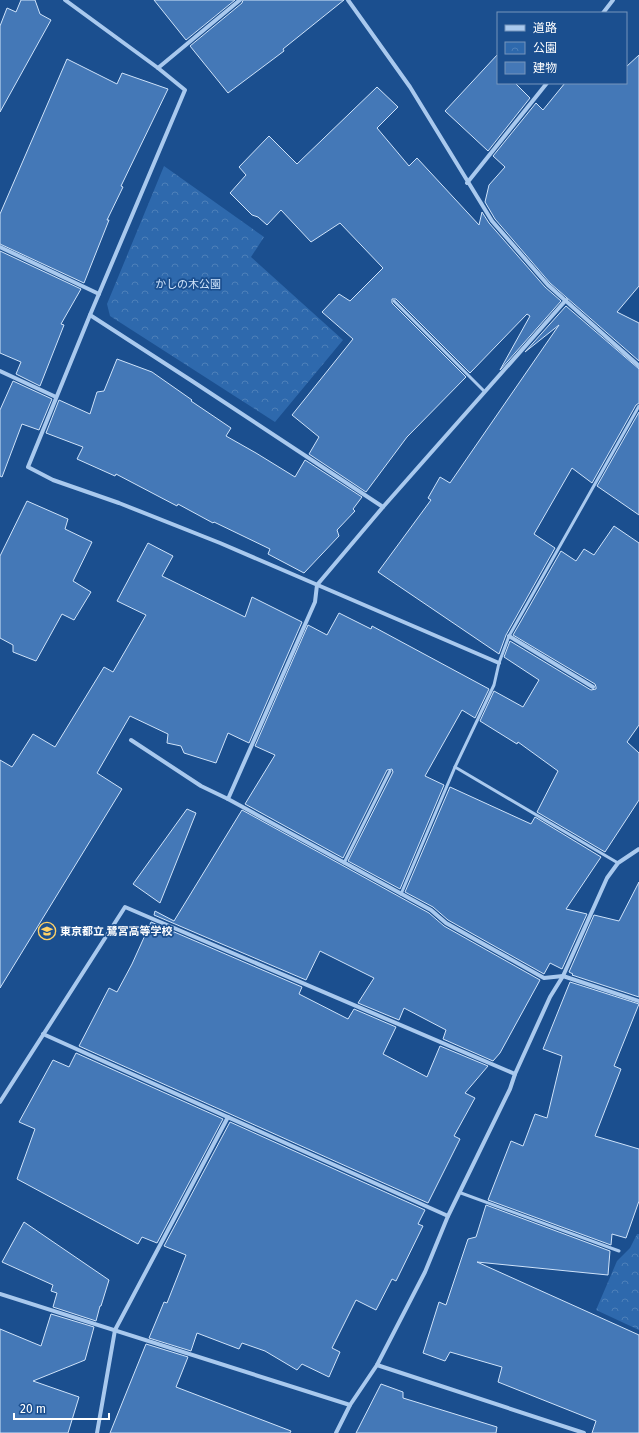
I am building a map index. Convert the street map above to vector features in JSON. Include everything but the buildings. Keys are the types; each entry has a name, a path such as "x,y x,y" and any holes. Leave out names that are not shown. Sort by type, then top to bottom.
{"street":[{"path":"65,0 158,68 185,90 28,467 53,480 119,503 220,543 499,662"},
{"path":"232,0 234,4"},
{"path":"158,68 240,0"},
{"path":"348,0 410,86 467,183 492,222 548,285 639,366"},
{"path":"604,12 613,0"},
{"path":"467,183 546,84"},
{"path":"0,247 99,294"},
{"path":"228,799 315,602 317,585 383,507 566,300"},
{"path":"90,315 192,380 383,507"},
{"path":"0,371 56,397"},
{"path":"509,636 593,687"},
{"path":"131,740 201,786 228,799 431,910 446,922 544,978 563,976 639,1001"},
{"path":"336,1433 350,1405 377,1365 425,1272 448,1216 461,1193 510,1089 515,1074 550,997 563,976 607,878 618,863 639,849"},
{"path":"0,1102 125,907 515,1074"},
{"path":"43,1034 448,1216"},
{"path":"97,1433 115,1330 228,1117"},
{"path":"0,1294 350,1405"},
{"path":"377,1365 584,1433"}],"lane":[{"path":"394,301 484,392"},
{"path":"401,894 455,766 494,685 499,662 509,636 639,406"},
{"path":"455,766 618,863"},
{"path":"344,862 390,771"},
{"path":"461,1193 619,1251"}],"green space":[{"name":"かしの木公園","path":"164,166 264,237 251,257 343,340 275,422 110,316 107,304"},
{"path":"637,1234 639,1234 639,1330 596,1310 617,1261 630,1248"}],"place":[{"name":"東京都立 鷺宮高等学校","path":"47,931"}]}
